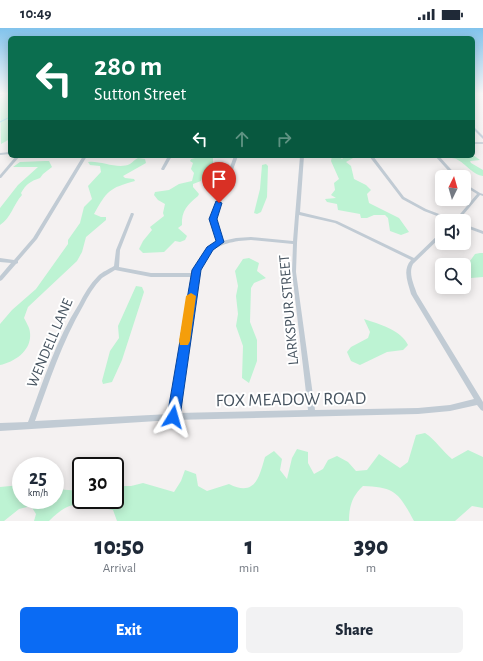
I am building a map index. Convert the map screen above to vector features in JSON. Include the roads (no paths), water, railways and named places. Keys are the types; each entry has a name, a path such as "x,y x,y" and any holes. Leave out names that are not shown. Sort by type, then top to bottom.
{"main road":[{"path":"475,129 483,138"}],"street":[{"path":"0,177 16,158"},
{"path":"0,279 41,232 84,158"},
{"path":"163,169 169,158"},
{"path":"220,242 213,219 235,158"},
{"name":"LARKSPUR STREET","path":"302,158 294,272 312,413"},
{"path":"373,158 403,198 436,214"},
{"path":"439,158 450,170"},
{"path":"462,214 481,195 471,189"},
{"path":"298,213 336,222 414,260"},
{"path":"132,214 118,250 116,268 151,275 195,275"},
{"path":"471,228 483,233"},
{"path":"173,417 195,275 200,262 210,248 220,242 239,240 295,243"},
{"path":"435,240 414,260 409,267 409,278 414,294 483,408"},
{"path":"0,260 16,262"},
{"name":"WENDELL LANE","path":"30,425 71,322 81,301 101,276 116,268"},
{"name":"FOX MEADOW ROAD","path":"0,427 173,417 312,413 353,414 418,411 450,408 478,401"}],"waterway":[{"path":"0,122 8,118"}]}
